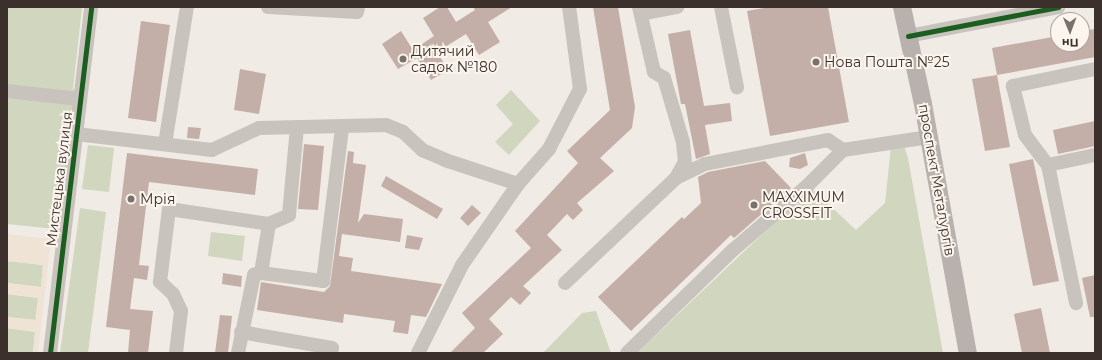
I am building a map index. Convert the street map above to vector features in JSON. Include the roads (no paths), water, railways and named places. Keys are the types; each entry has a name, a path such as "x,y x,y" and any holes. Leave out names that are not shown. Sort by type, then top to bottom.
{"main road":[{"name":"проспект Металургів","path":"902,7 929,137 968,353"}],"street":[{"name":"Мистецька вулиця","path":"50,353 91,7"},
{"path":"165,144 187,7"},
{"path":"268,7 357,12 358,7"},
{"path":"418,353 462,265 518,184 549,149 580,89 569,7"},
{"path":"676,178 684,162 683,142 664,78 654,72 640,11 677,7"},
{"path":"722,7 737,88"},
{"path":"908,36 1058,7"},
{"path":"1076,302 1048,165 1025,135 1013,86 1095,70"},
{"path":"7,91 80,99"},
{"path":"76,134 212,150 259,128 342,128 386,125 403,132 422,150 445,160 518,184"},
{"path":"176,353 181,311 173,294 160,282 169,209 269,224 289,215 297,127"},
{"path":"238,353 241,332 254,274 261,272 322,281 342,128"},
{"path":"627,353 733,250 808,185 843,150 929,137"},
{"path":"565,283 676,178 705,164 828,140 843,150"},
{"path":"1048,165 1095,155"},
{"path":"261,272 269,224"},
{"path":"241,332 332,348 331,353"}],"place":[{"name":"Дитячий садок №180","path":"403,59"},
{"name":"Нова Пошта №25","path":"816,62"},
{"name":"Мрія","path":"131,199"},
{"name":"MAXXIMUM CROSSFIT","path":"754,205"}]}
